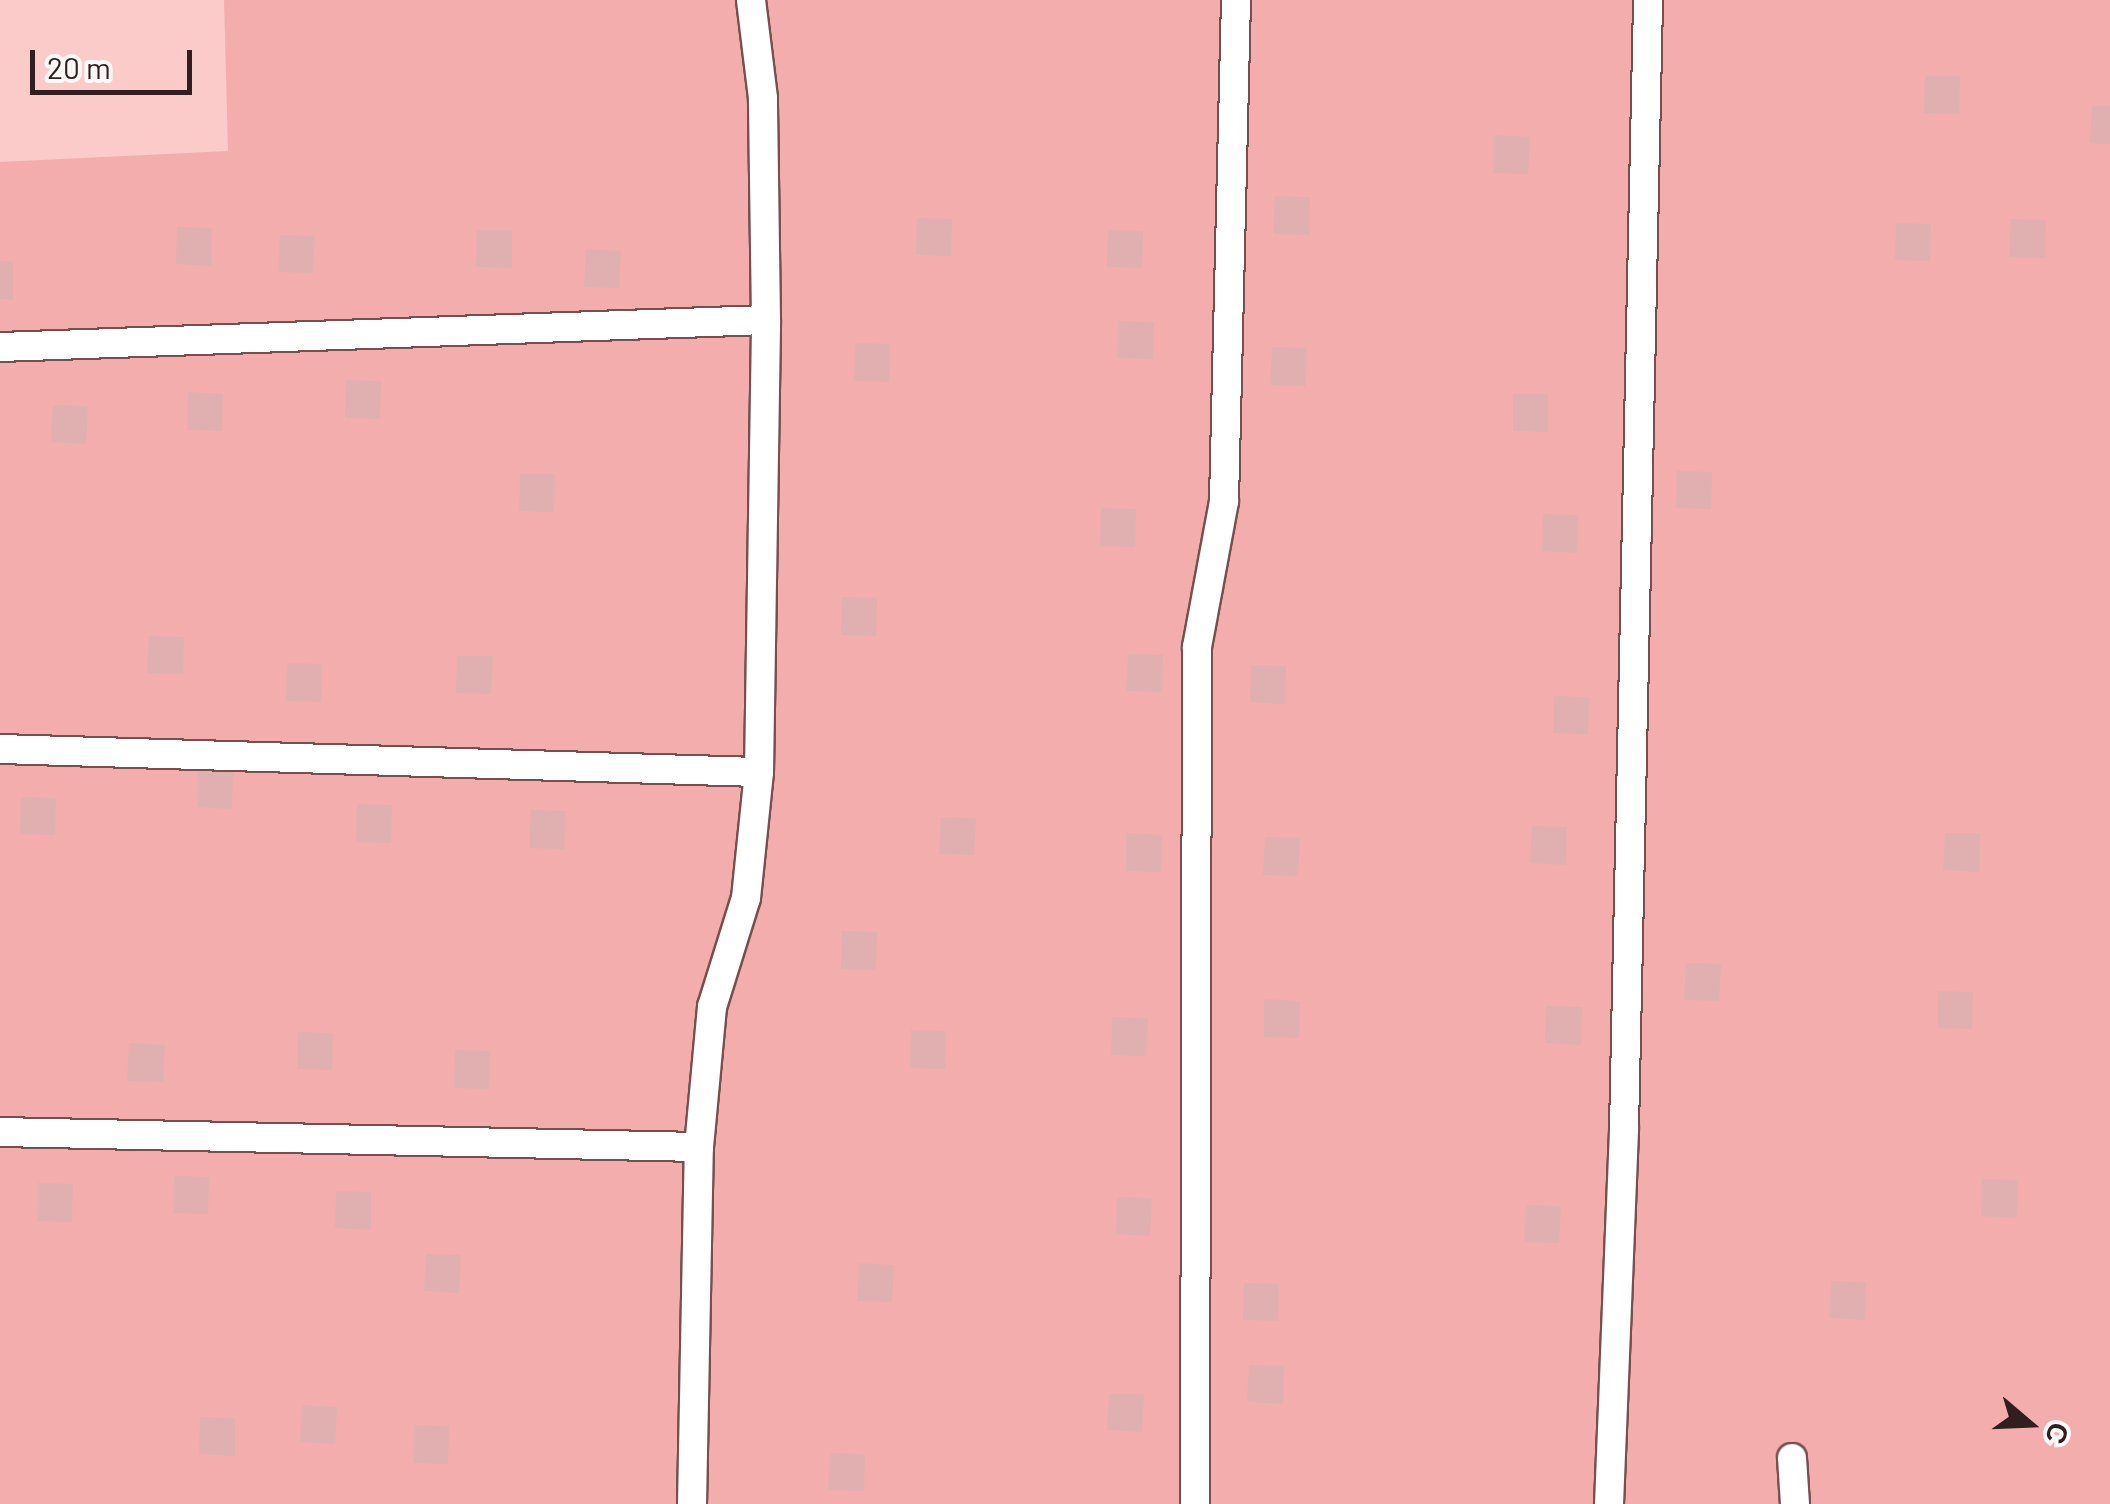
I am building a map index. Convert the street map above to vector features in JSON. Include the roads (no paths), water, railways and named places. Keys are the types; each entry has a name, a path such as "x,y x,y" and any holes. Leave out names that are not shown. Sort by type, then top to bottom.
{"lane":[{"path":"692,1504 699,1147 712,1006 746,898 759,772 766,320 764,98 751,0"},
{"path":"1195,1504 1197,647 1224,501 1236,0"},
{"path":"1608,1504 1624,1129 1648,0"},
{"path":"0,347 766,320"},
{"path":"0,749 759,772"},
{"path":"0,1132 699,1147"},
{"path":"1792,1458 1796,1504"}]}
